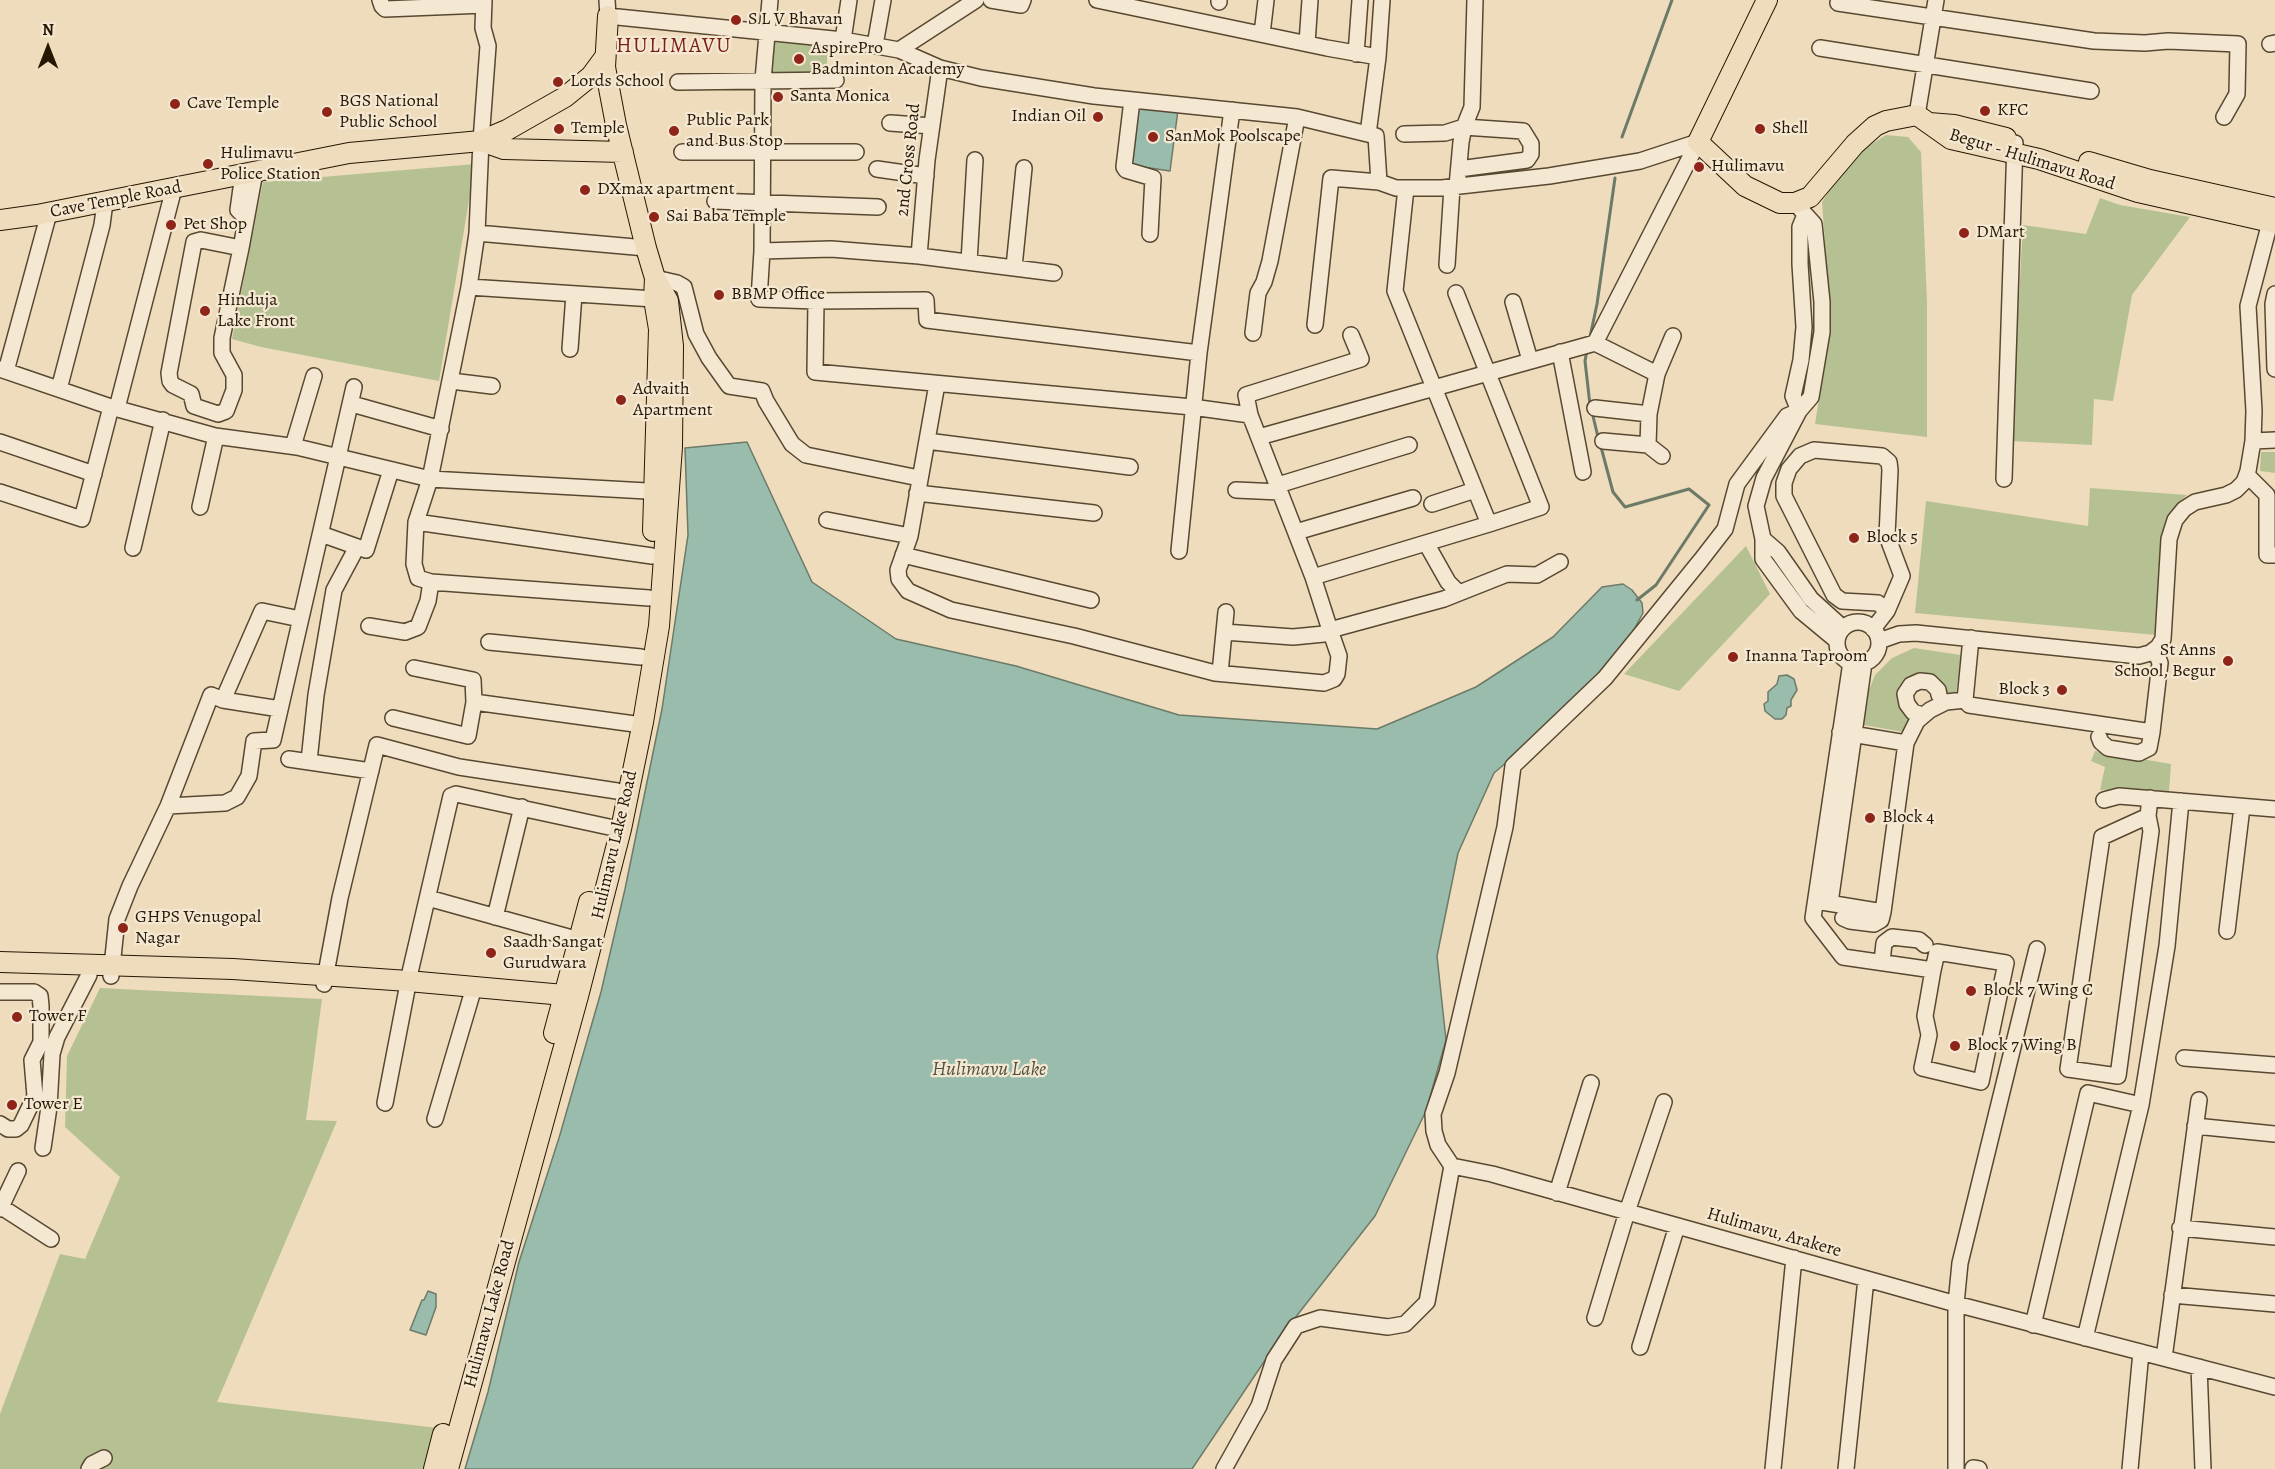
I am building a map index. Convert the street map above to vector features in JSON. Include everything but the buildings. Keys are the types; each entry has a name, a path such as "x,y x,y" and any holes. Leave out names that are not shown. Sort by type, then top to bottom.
{"main road":[{"path":"1767,0 1698,142 1745,186 1780,203 1800,209"},
{"name":"Hulimavu Lake Road","path":"434,1469 621,829 636,724 652,556 661,491 672,447 673,346 668,301 655,278 646,248 610,90 605,57 607,8"},
{"name":"Cave Temple Road","path":"0,220 49,213 349,153 481,141 507,130 565,97 591,76 605,57"},
{"name":"Begur - Hulimavu Road","path":"1800,209 1855,144 1875,126 1886,121 1923,119 1954,125 2014,146 2039,159 2138,192 2274,215"},
{"name":"Cave Temple Road","path":"481,141 504,149 623,152"},
{"name":"Hulimavu Lake Road","path":"448,1469 570,1000 579,940 636,724 658,626 661,491 655,278"},
{"path":"0,962 111,971 408,985 570,1000"},
{"path":"0,974 89,975 111,971"},
{"path":"408,985 472,994 570,1000"}],"street":[{"path":"380,0 385,9 484,2 483,28 488,46 477,233 469,287 441,429 430,479 416,522 414,564 418,578 430,582 649,598"},
{"path":"770,0 763,80 762,251 759,299 926,300 927,320 1199,353"},
{"path":"843,40 849,0"},
{"path":"875,45 883,0"},
{"path":"898,50 976,0"},
{"path":"991,0 1021,5 1023,0"},
{"path":"1097,0 1166,7 1262,34 1378,57"},
{"path":"1262,34 1266,0"},
{"path":"1307,43 1310,0"},
{"path":"1356,54 1360,0"},
{"path":"1368,134 1378,57 1382,0"},
{"path":"1447,265 1461,141 1472,107 1475,0"},
{"path":"1923,119 1926,64 1936,0"},
{"path":"1838,3 2094,41 2238,44 2237,94 2224,117"},
{"path":"607,8 875,45 898,50 940,68 981,78 1132,100 1297,117 1376,136 1378,182"},
{"path":"1820,48 2091,91"},
{"name":"2nd Cross Road","path":"919,256 926,176 940,68"},
{"path":"678,82 836,80"},
{"path":"1132,100 1124,167 1126,170 1153,178 1150,234"},
{"path":"1179,551 1192,407 1232,110"},
{"path":"1253,333 1258,293 1270,261 1297,117"},
{"path":"890,123 932,126"},
{"path":"1404,134 1445,133 1464,127 1523,130 1531,144 1532,154 1527,160 1459,168"},
{"path":"1315,325 1331,178 1378,182 1396,188 1454,187 1624,165 1698,142"},
{"path":"1590,344 1698,142"},
{"path":"2004,479 2014,146"},
{"path":"682,152 856,152"},
{"path":"969,262 975,160"},
{"path":"1014,267 1024,168"},
{"path":"877,169 926,176"},
{"path":"240,248 201,240 194,242 169,373 173,385 189,392 194,406 218,414 226,411 234,390 234,375 221,347 246,218 238,210 249,173"},
{"path":"0,492 82,519 174,188"},
{"path":"1406,188 1395,291 1490,524"},
{"path":"715,201 878,207"},
{"path":"58,389 102,225 105,202"},
{"path":"1800,209 1814,224 1822,302 1822,332 1811,397 1799,411 1764,478 1756,506 1763,538 1778,552 1811,599 1840,634 1839,653 1857,662"},
{"path":"49,213 3,370 114,407 216,436 293,446 430,479 661,491"},
{"path":"1840,634 1854,622 1871,631 1892,635 1907,633 2139,656 2155,650 2163,639 2169,539 2175,520 2195,502 2226,495 2236,490 2247,475 2253,441 2248,306 2274,215"},
{"path":"477,233 646,248"},
{"path":"762,251 831,249 919,256 1054,273"},
{"path":"655,278 684,287 696,334 709,358 729,386 762,391 792,444 806,455 918,486 1094,513"},
{"path":"469,287 654,299"},
{"path":"1313,577 1541,507 1456,293"},
{"path":"570,349 573,294"},
{"path":"2275,294 2273,304 2275,369"},
{"path":"816,301 815,372 1192,407 1250,415"},
{"path":"1513,302 1530,360"},
{"path":"937,384 910,536 898,570 902,585 908,591 951,610 1074,636 1220,673 1324,683 1334,680 1339,656 1313,577 1250,415 1246,395 1361,359 1351,335"},
{"path":"1648,445 1649,414 1657,374 1673,336"},
{"path":"1259,437 1590,344 1657,374"},
{"path":"1560,352 1583,472"},
{"path":"293,446 314,376"},
{"path":"451,381 492,386"},
{"path":"168,806 225,803 237,797 249,776 254,741 273,740 352,404 354,387"},
{"path":"352,404 441,429"},
{"path":"1595,408 1649,414"},
{"path":"1224,1469 1259,1406 1274,1360 1296,1326 1320,1318 1388,1327 1405,1324 1427,1302 1452,1166 1438,1145 1433,1114 1447,1072 1505,826 1513,766 1605,678 1701,560 1725,529 1737,484 1786,416 1799,411"},
{"path":"133,548 163,420"},
{"path":"200,507 216,436"},
{"path":"2253,441 2275,440"},
{"path":"927,441 1130,467"},
{"path":"1603,441 1648,445 1662,456"},
{"path":"0,442 94,474"},
{"path":"1236,490 1279,488 1409,445"},
{"path":"1857,662 1875,654 1871,631 1902,576 1887,536 1889,462 1882,456 1814,450 1800,456 1789,469 1784,483 1784,496 1828,588 1842,601 1883,607"},
{"path":"321,534 366,550 391,470"},
{"path":"2247,475 2267,495 2271,507 2267,555 2275,555"},
{"path":"1432,504 1475,490"},
{"path":"1296,532 1413,498"},
{"path":"827,520 910,536"},
{"path":"416,522 652,556"},
{"path":"1426,543 1448,582 1459,592"},
{"path":"309,762 315,707 334,590 357,547"},
{"path":"903,555 1092,600"},
{"path":"1224,633 1293,637 1324,634 1330,630 1444,599 1506,574 1537,574 1560,562"},
{"path":"369,626 405,632 418,627 428,601 430,582"},
{"path":"223,700 262,611 300,619"},
{"path":"1220,673 1226,612"},
{"path":"1971,639 1965,700 1969,705 2152,732"},
{"path":"489,642 641,657"},
{"path":"2099,736 2101,742 2108,748 2139,753 2149,748 2160,663 2155,650"},
{"path":"1857,662 1823,902 1813,918 1843,957 1933,970"},
{"path":"393,718 468,736 474,702 473,680 414,668"},
{"path":"1923,715 1913,712 1906,704 1905,694 1911,685 1920,681 1930,682 1938,690 1939,695"},
{"path":"111,971 117,919 168,806 211,695 223,700 280,709"},
{"path":"1843,918 1874,924 1881,920 1906,742 1923,715 1938,705 1965,700"},
{"path":"474,702 636,724"},
{"path":"1847,733 1906,742"},
{"path":"324,980 340,898 377,746 459,767 617,791"},
{"path":"289,759 371,771"},
{"path":"385,1104 408,985 451,796 456,794 609,827"},
{"path":"2104,800 2119,796 2275,809"},
{"path":"2148,816 2102,837 2068,1069 2118,1076 2151,831 2148,816 2150,798"},
{"path":"2085,1338 2141,1105 2167,946 2181,801"},
{"path":"495,917 522,807"},
{"path":"2227,931 2242,807"},
{"path":"428,898 579,940"},
{"path":"1823,902 1883,912"},
{"path":"1882,962 1884,943 1892,937 1919,940 1925,945"},
{"path":"1956,1469 1958,1274 2037,949"},
{"path":"1937,952 2006,963 1981,1082 1922,1068 1929,1035 1924,1016 1933,970 1937,952"},
{"path":"43,1148 49,1107 52,1054 57,1037 89,975"},
{"path":"0,992 34,992 40,996 41,1006 41,1042 32,1060 35,1096 21,1125 16,1130 8,1129 0,1124"},
{"path":"435,1119 472,994"},
{"path":"2184,1058 2275,1065"},
{"path":"1557,1193 1591,1083"},
{"path":"2033,1325 2088,1093 2141,1105"},
{"path":"2164,1358 2199,1100"},
{"path":"1595,1318 1626,1212 1664,1102"},
{"path":"2195,1126 2275,1134"},
{"name":"Hulimavu, Arakere","path":"1452,1166 1492,1174 2033,1325 2275,1387"},
{"path":"18,1171 0,1207 51,1239"},
{"path":"1640,1347 1677,1226"},
{"path":"2180,1228 2275,1237"},
{"path":"1773,1469 1794,1258"},
{"path":"1846,1469 1866,1279"},
{"path":"2172,1295 2275,1304"},
{"path":"2130,1469 2141,1352"},
{"path":"2199,1367 2203,1469"},
{"path":"89,1469 92,1464 104,1458"}],"shaded area":[{"name":"AspirePro Badminton Academy","path":"772,42 828,45 826,76 770,74"},
{"path":"1886,135 1908,137 1921,152 1927,303 1927,437 1815,424 1831,325 1822,202 1851,157"},
{"path":"475,164 439,381 261,347 232,339 263,182"},
{"path":"2100,198 2120,205 2190,217 2132,295 2113,401 2094,399 2092,445 2011,441 2023,225 2086,234"},
{"path":"2261,452 2275,452 2275,473 2260,471"},
{"path":"2090,488 2187,495 2171,511 2164,526 2156,635 1915,613 1926,501 2088,526"},
{"path":"1746,546 1770,594 1679,691 1624,674"},
{"path":"1914,648 1961,655 1956,694 1945,695 1920,674 1914,675 1904,682 1899,692 1899,704 1910,718 1903,732 1864,725 1869,690 1875,675 1892,658"},
{"path":"2095,751 2171,764 2169,792 2100,790 2105,767 2091,761"},
{"path":"100,988 322,999 306,1120 337,1121 217,1402 438,1428 427,1469 0,1469 0,1414 60,1254 85,1259 120,1177 65,1127 67,1056"}],"water":[{"name":"SanMok Poolscape","path":"1135,105 1178,110 1170,171 1130,165"},
{"name":"Hulimavu Lake","path":"747,442 812,582 896,639 1016,666 1179,715 1377,729 1476,687 1553,637 1602,587 1623,584 1632,590 1642,603 1643,613 1625,646 1561,716 1494,773 1458,853 1437,956 1446,1040 1426,1111 1375,1216 1284,1332 1192,1469 465,1469 488,1392 519,1262 559,1138 601,992 625,889 662,709 688,535 685,448"},
{"path":"1787,675 1794,679 1797,690 1791,700 1791,706 1787,708 1786,715 1782,719 1775,719 1765,711 1764,704 1768,701 1768,692 1777,684 1779,676"},
{"path":"428,1291 436,1294 436,1307 426,1335 410,1330"}],"waterway":[{"path":"1622,137 1672,0"},
{"path":"1590,337 1615,178"},
{"path":"1587,350 1585,361 1590,405"},
{"path":"1592,412 1598,437"},
{"path":"1601,447 1613,492 1625,507 1689,489 1709,505 1656,585 1637,600"}],"place":[{"name":"S L V Bhavan","path":"736,20"},
{"name":"AspirePro Badminton Academy","path":"799,59"},
{"name":"Lords School","path":"558,82"},
{"name":"Santa Monica","path":"778,97"},
{"name":"Cave Temple","path":"175,104"},
{"name":"KFC","path":"1985,111"},
{"name":"BGS National Public School","path":"327,112"},
{"name":"Indian Oil","path":"1098,117"},
{"name":"Temple","path":"559,129"},
{"name":"Shell","path":"1760,129"},
{"name":"Public Park and Bus Stop","path":"674,131"},
{"name":"SanMok Poolscape","path":"1153,137"},
{"name":"Hulimavu Police Station","path":"208,164"},
{"name":"Hulimavu","path":"1699,167"},
{"name":"DXmax apartment","path":"585,190"},
{"name":"Sai Baba Temple","path":"654,217"},
{"name":"Pet Shop","path":"171,225"},
{"name":"DMart","path":"1964,233"},
{"name":"BBMP Office","path":"719,295"},
{"name":"Hinduja Lake Front","path":"205,311"},
{"name":"Advaith Apartment","path":"621,400"},
{"name":"Block 5","path":"1854,538"},
{"name":"Inanna Taproom","path":"1733,657"},
{"name":"St Anns School, Begur","path":"2228,661"},
{"name":"Block 3","path":"2062,690"},
{"name":"Block 4","path":"1870,818"},
{"name":"GHPS Venugopal Nagar","path":"123,928"},
{"name":"Saadh Sangat Gurudwara","path":"491,953"},
{"name":"Block 7 Wing C","path":"1971,991"},
{"name":"Tower F","path":"17,1017"},
{"name":"Block 7 Wing B","path":"1955,1046"},
{"name":"Tower E","path":"12,1105"}],"district":[{"name":"HULIMAVU","path":"674,47"}]}
